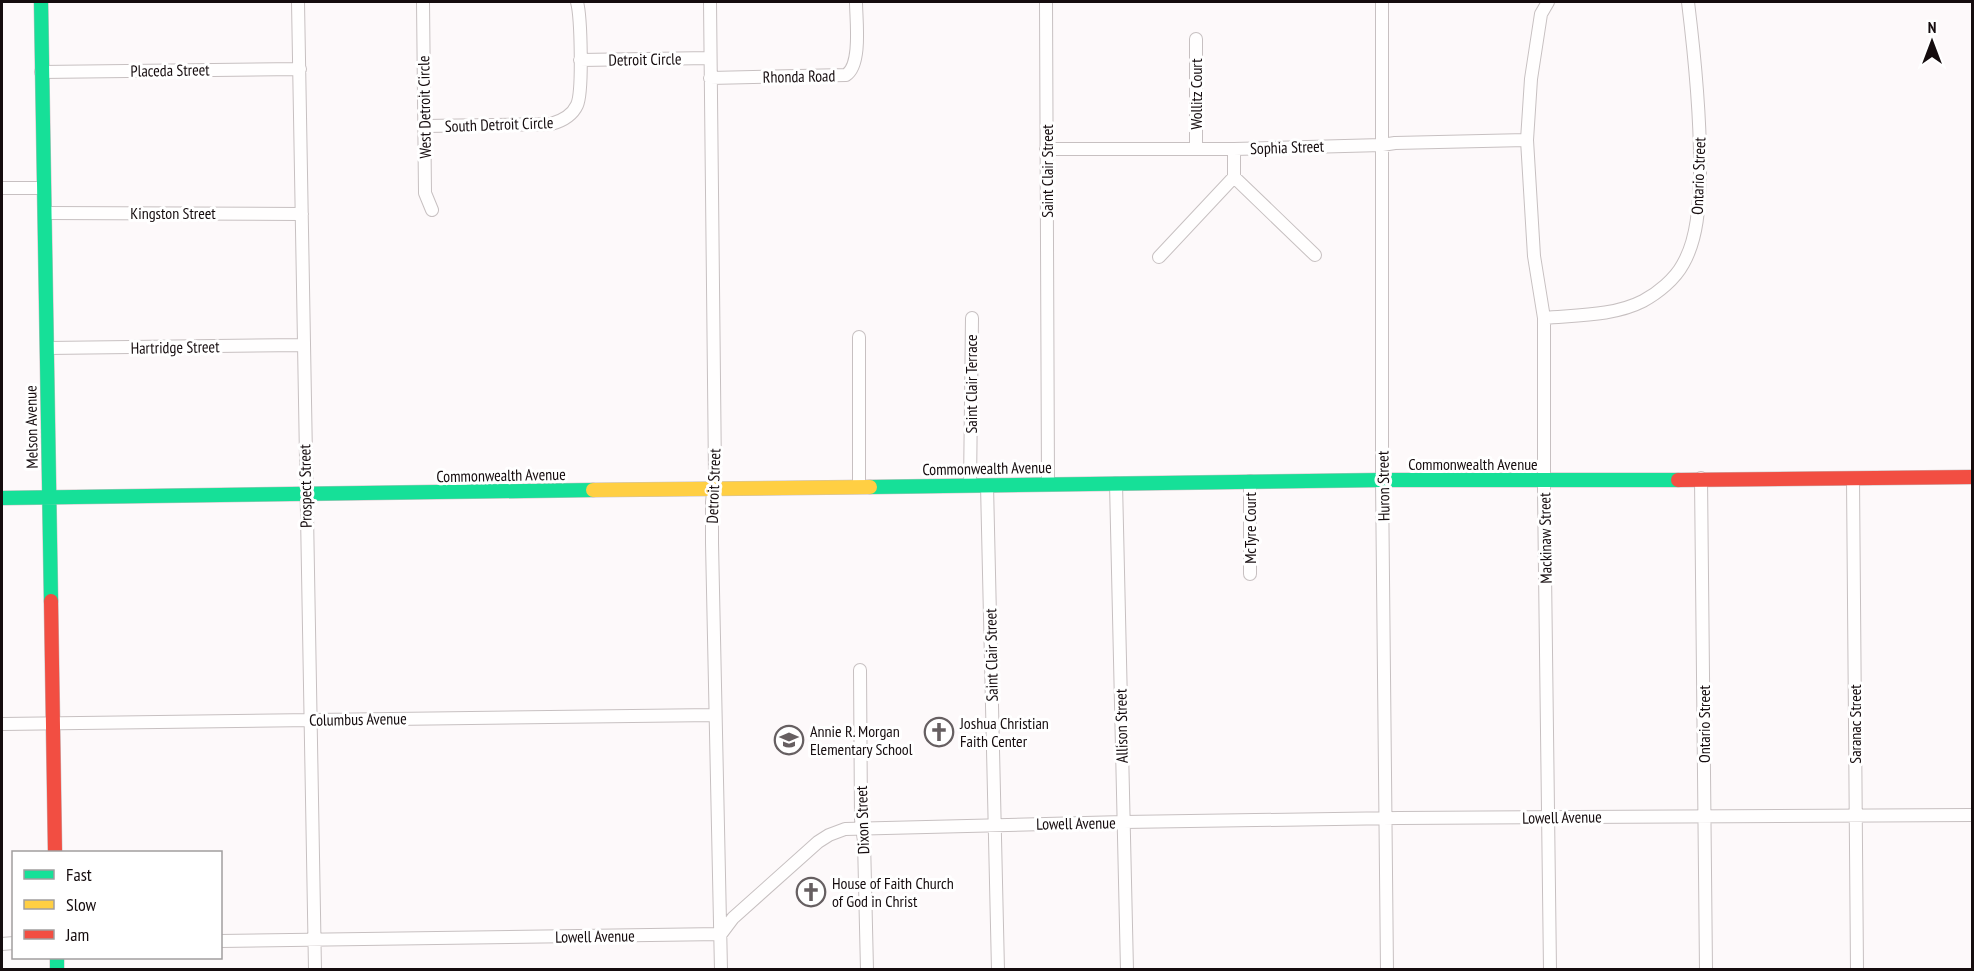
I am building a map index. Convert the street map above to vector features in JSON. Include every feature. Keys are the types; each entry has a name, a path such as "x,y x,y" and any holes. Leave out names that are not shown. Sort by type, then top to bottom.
{"main road":[{"name":"Melson Avenue","path":"41,2 55,851"},
{"name":"Commonwealth Avenue","path":"2,498 1250,481 1972,477"}],"street":[{"name":"Prospect Street","path":"298,2 315,969"},
{"name":"West Detroit Circle","path":"423,2 425,193 432,210"},
{"path":"577,2 580,60"},
{"name":"Detroit Street","path":"710,2 712,543 721,969"},
{"name":"Rhonda Road","path":"710,78 846,75 851,72 856,59 856,2"},
{"name":"Saint Clair Street","path":"1046,2 1048,484"},
{"name":"Huron Street","path":"1382,2 1382,480 1387,969"},
{"name":"Mackinaw Street","path":"1548,2 1541,14 1531,79 1527,140 1534,256 1544,318 1550,969"},
{"name":"Ontario Street","path":"1544,318 1606,312 1644,301 1664,286 1684,264 1691,246 1699,204 1701,147 1697,80 1688,2"},
{"name":"Wollitz Court","path":"1196,39 1196,149"},
{"name":"Detroit Circle","path":"580,60 710,58"},
{"name":"South Detroit Circle","path":"424,126 551,124 562,121 571,114 580,98 580,60"},
{"name":"Placeda Street","path":"41,72 300,69"},
{"name":"Sophia Street","path":"1046,149 1234,149 1527,140"},
{"path":"1159,256 1234,177 1234,149"},
{"path":"1234,177 1315,255"},
{"path":"2,188 44,188"},
{"name":"Kingston Street","path":"45,213 302,214"},
{"name":"Saint Clair Terrace","path":"970,485 972,318"},
{"path":"859,338 860,487"},
{"name":"Hartridge Street","path":"47,348 303,345"},
{"name":"Ontario Street","path":"1701,478 1706,969"},
{"name":"Saranac Street","path":"1853,478 1857,969"},
{"name":"McTyre Court","path":"1250,481 1250,574"},
{"name":"Allison Street","path":"1116,483 1126,969"},
{"name":"Saint Clair Street","path":"987,485 998,969"},
{"name":"Dixon Street","path":"860,670 867,969"},
{"name":"Columbus Avenue","path":"2,724 715,715"},
{"name":"Lowell Avenue","path":"222,941 721,934 733,918 818,842 845,829 1386,818 1972,815"}],"traffic: fast":[{"path":"41,2 51,601"},
{"path":"870,487 1382,480 1678,480"},
{"path":"2,498 593,490"},
{"path":"57,959 57,970"}],"traffic: slow":[{"path":"593,490 870,487"}],"traffic: jam":[{"path":"1678,480 1972,477"},
{"path":"51,601 55,851"}],"place":[{"name":"Joshua Christian Faith Center","path":"939,732"},
{"name":"Annie R. Morgan Elementary School","path":"789,740"},
{"name":"House of Faith Church of God in Christ","path":"811,892"}]}
